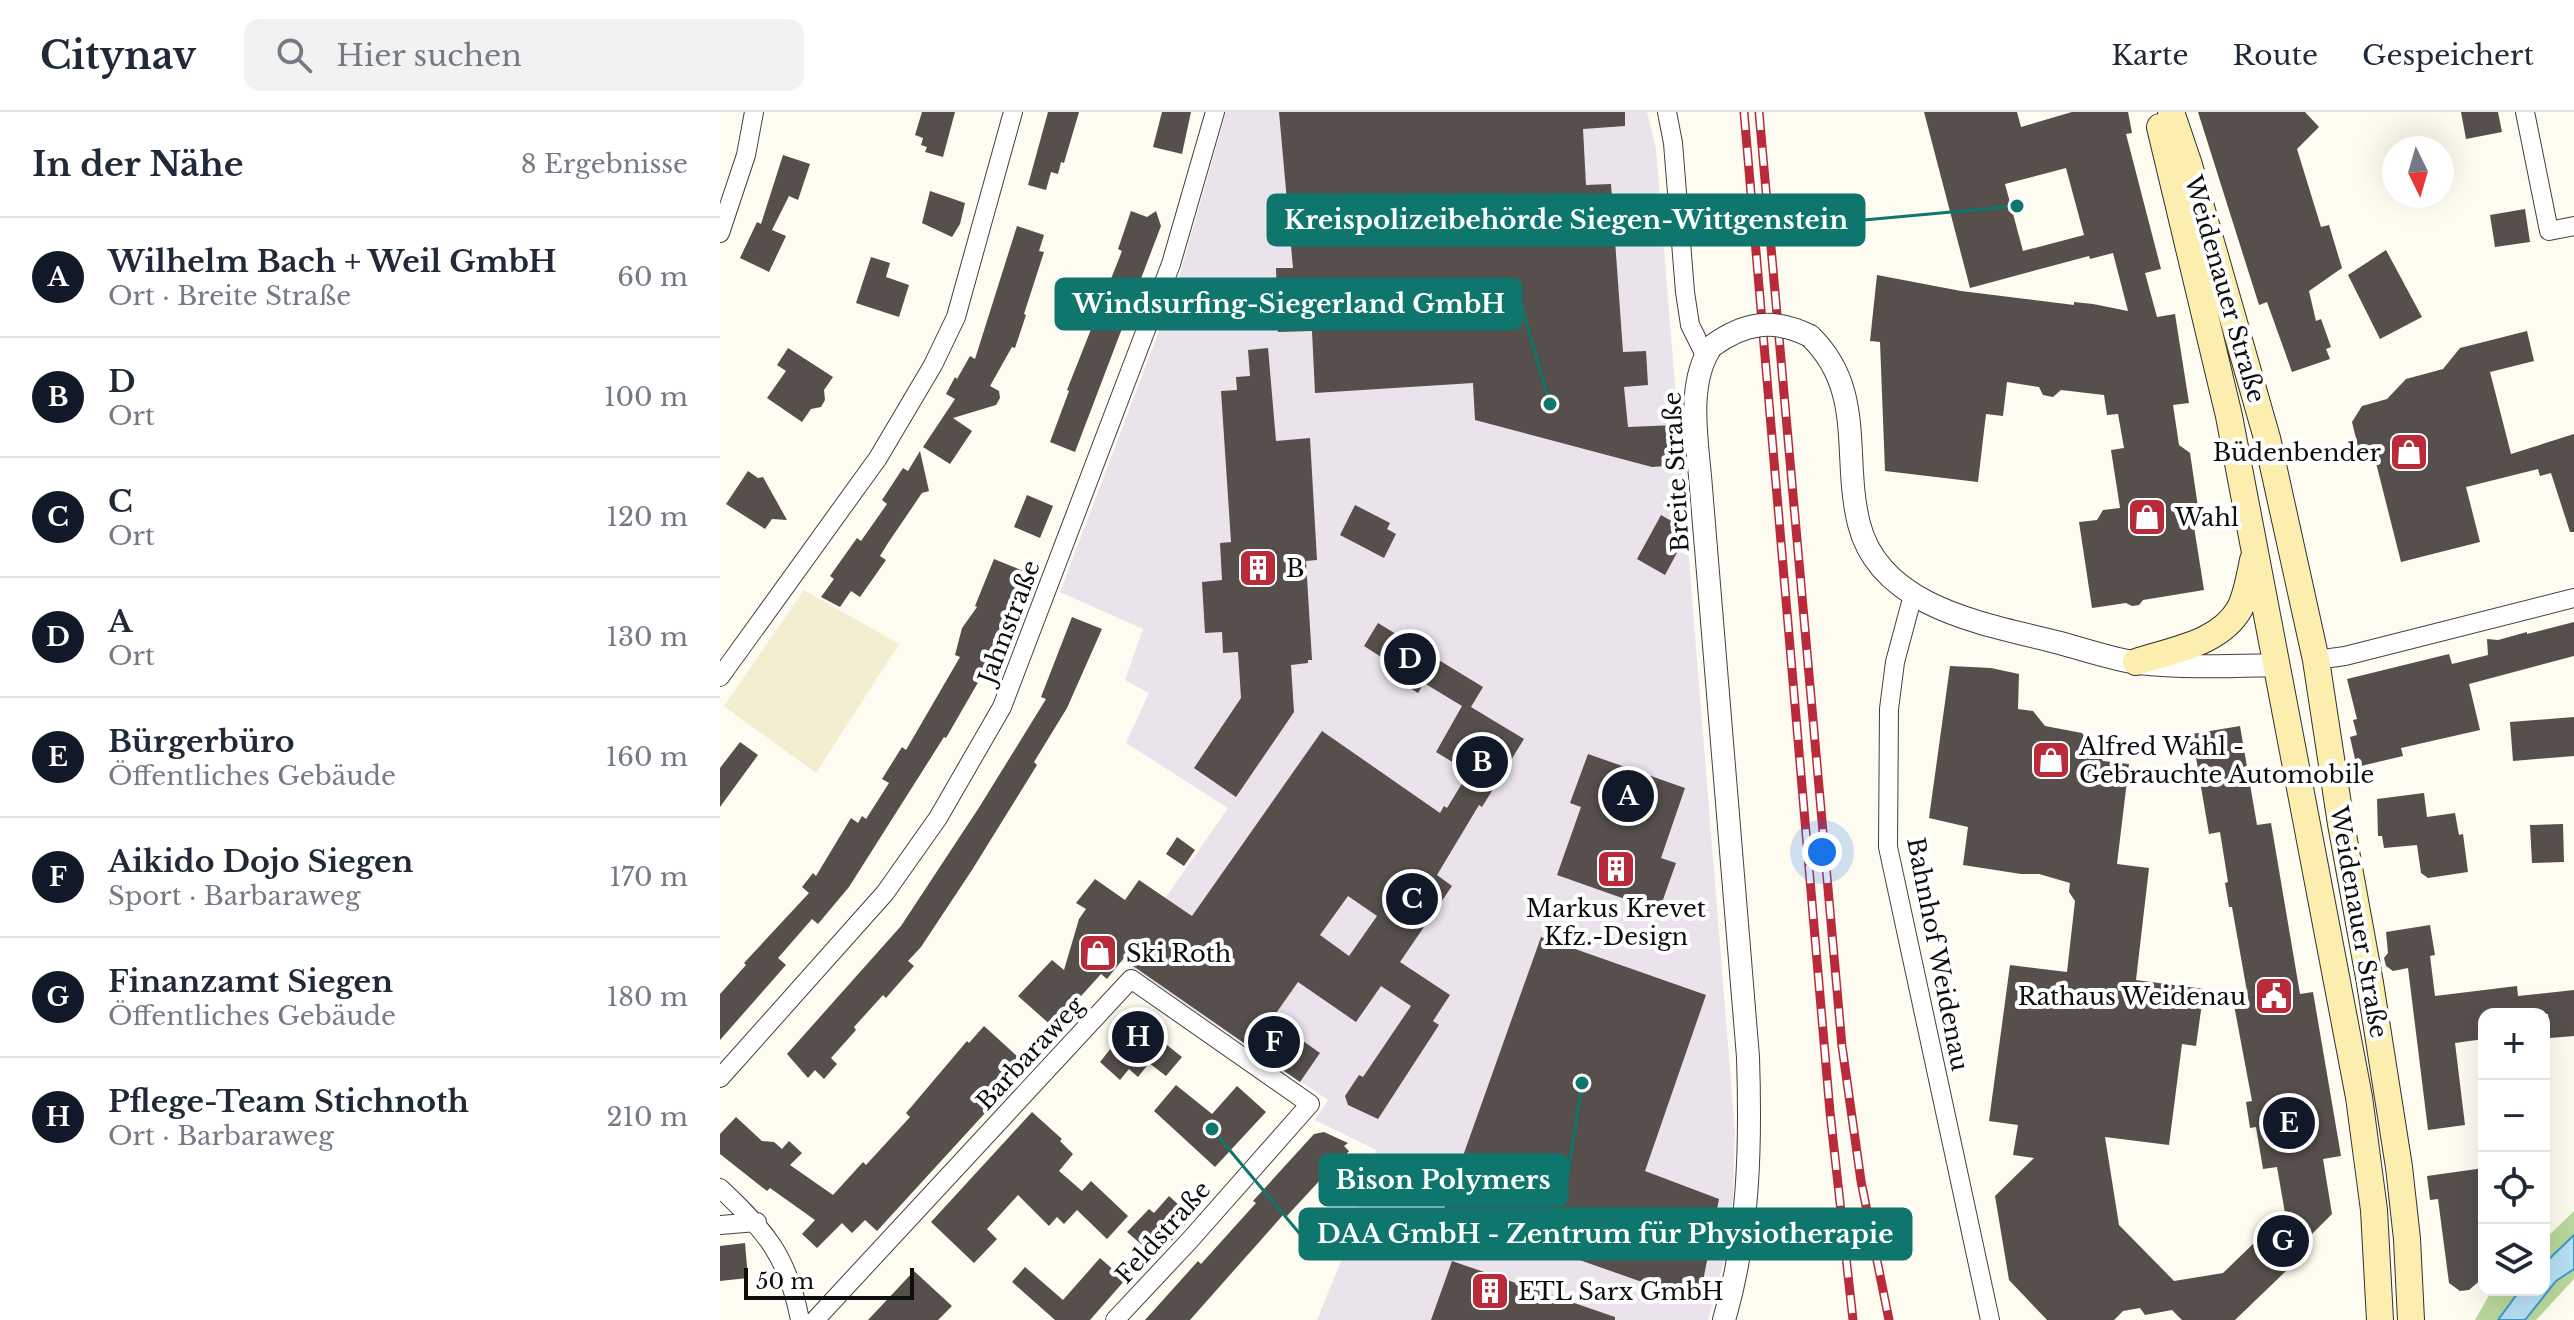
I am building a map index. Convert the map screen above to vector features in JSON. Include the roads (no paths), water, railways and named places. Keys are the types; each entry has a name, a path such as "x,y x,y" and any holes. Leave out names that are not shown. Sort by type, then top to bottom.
{"main road":[{"name":"Weidenauer Straße","path":"2156,112 2210,280 2260,412 2281,494 2316,660 2372,995 2399,1167 2411,1320"},
{"name":"Weidenauer Straße","path":"2171,112 2189,165 2210,280 2229,416 2359,1097 2374,1210 2380,1320"},
{"path":"2229,416 2260,412"},
{"path":"2136,662 2209,638 2228,625 2241,606 2256,548"},
{"path":"2278,665 2316,660"}],"street":[{"path":"720,233 746,155 754,112"},
{"path":"720,677 878,458 933,365 956,317 1013,112"},
{"name":"Jahnstraße","path":"720,1078 885,893 938,818 1002,707 1171,264 1215,112"},
{"path":"1667,112 1673,143 1690,325 1708,351 1749,326 1779,324 1810,336 1832,363 1845,393 1859,526 1869,551 1887,573 1913,595 1971,620 2136,662 2207,666 2278,665"},
{"path":"2525,112 2549,231 2574,226"},
{"name":"Breite Straße","path":"1708,351 1698,373 1696,395 1701,488 1750,1108 1739,1254 1724,1320"},
{"name":"Bahnhof Weidenau","path":"1913,595 1895,662 1889,709 1888,847 1990,1320"},
{"path":"2316,660 2345,656 2574,598"},
{"name":"Barbaraweg","path":"815,1320 1131,979 1310,1104"},
{"name":"Feldstraße","path":"1115,1320 1310,1104"},
{"path":"720,1188 757,1222 787,1271 800,1320"},
{"path":"720,1225 757,1222"}],"water":[{"path":"2574,1235 2574,1269 2550,1289 2550,1258"},
{"path":"2516,1296 2544,1296 2525,1320 2498,1320"}],"railway":[{"path":"1744,112 1830,1112 1853,1320"},
{"path":"1759,112 1842,1046 1861,1181 1889,1320"}],"place":[{"name":"Kreispolizeibehörde Siegen-Wittgenstein","path":"2017,206"},
{"name":"Windsurfing-Siegerland GmbH","path":"1550,404"},
{"name":"Büdenbender","path":"2409,452"},
{"name":"Wahl","path":"2147,517"},
{"name":"B","path":"1258,568"},
{"name":"A","path":"1410,659"},
{"name":"Alfred Wahl - Gebrauchte Automobile","path":"2051,760"},
{"name":"D","path":"1482,762"},
{"name":"Wilhelm Bach + Weil GmbH","path":"1628,796"},
{"name":"Markus Krevet Kfz.-Design","path":"1616,869"},
{"name":"C","path":"1412,899"},
{"name":"Ski Roth","path":"1098,953"},
{"name":"Rathaus Weidenau","path":"2274,996"},
{"name":"Pflege-Team Stichnoth","path":"1138,1037"},
{"name":"Aikido Dojo Siegen","path":"1274,1042"},
{"name":"Bison Polymers","path":"1582,1083"},
{"name":"Bürgerbüro","path":"2289,1123"},
{"name":"DAA GmbH - Zentrum für Physiotherapie","path":"1212,1129"},
{"name":"Finanzamt Siegen","path":"2283,1241"},
{"name":"ETL Sarx GmbH","path":"1490,1291"}]}
